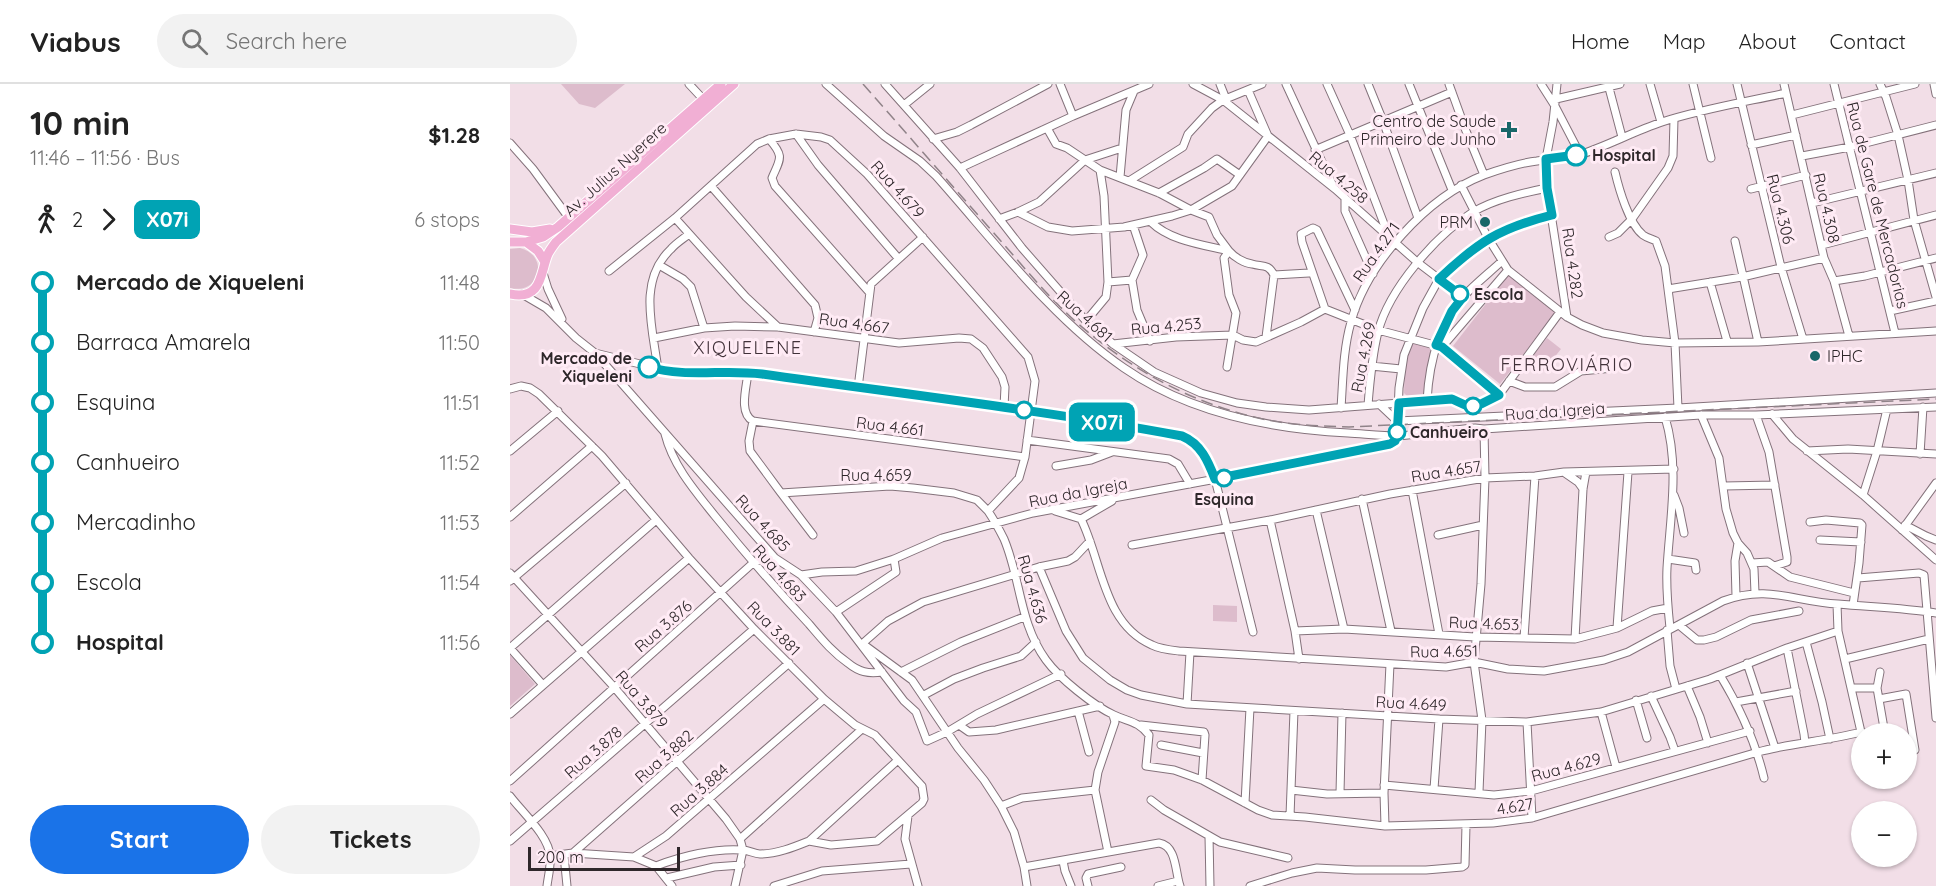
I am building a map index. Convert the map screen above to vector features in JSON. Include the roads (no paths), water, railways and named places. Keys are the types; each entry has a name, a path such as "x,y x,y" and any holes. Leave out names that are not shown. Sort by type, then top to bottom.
{"main road":[{"name":"Av. Julius Nyerere","path":"516,240 543,237 558,227 721,84"},
{"name":"Av. Julius Nyerere","path":"545,262 548,252 556,242 734,84"},
{"path":"510,229 532,232 558,227"},
{"name":"Av. Julius Nyerere","path":"516,240 538,250 545,262"},
{"path":"511,294 522,294 537,286 545,262"}],"street":[{"path":"690,84 703,99"},
{"name":"Rua 4.681","path":"826,84 884,136 927,167 1062,317 1124,368 1156,387 1205,408 1251,421 1296,429 1396,437"},
{"name":"Rua 4.253","path":"885,84 960,168 999,219 1086,321 1113,344 1176,337 1233,335 1251,342 1301,322 1325,309"},
{"path":"904,105 930,84"},
{"path":"933,139 957,132 1048,84"},
{"path":"1060,84 1073,116"},
{"path":"960,168 1137,87 1149,84"},
{"name":"Rua 4.258","path":"1193,84 1225,99 1335,189 1392,242 1463,297"},
{"path":"1221,84 1225,99"},
{"path":"1129,181 1183,147 1188,134 1212,108 1225,99 1262,84"},
{"path":"1286,84 1335,189"},
{"path":"1327,84 1350,135 1392,242"},
{"path":"1368,84 1418,218"},
{"path":"1408,84 1452,190"},
{"path":"1542,84 1555,102 1578,155"},
{"name":"Rua 4.282","path":"1557,84 1546,159 1547,188 1567,317"},
{"path":"1555,102 1609,85 1620,84"},
{"path":"1650,84 1661,122"},
{"path":"1693,84 1712,158"},
{"name":"Rua 4.306","path":"1737,84 1781,267 1803,339"},
{"name":"Rua 4.308","path":"1784,84 1824,258 1834,281 1849,336"},
{"name":"Rua de Gare de Mercadorias","path":"1834,84 1895,333"},
{"path":"1880,84 1898,135 1914,220 1936,299 1890,310"},
{"path":"1792,115 1915,84"},
{"path":"1934,84 1936,94"},
{"path":"1609,85 1622,137"},
{"path":"1120,177 1126,110 1137,87"},
{"path":"1316,150 1417,106 1451,88 1484,175"},
{"path":"1018,212 1041,224 1064,231 1133,225 1191,210 1232,186 1268,136 1248,90"},
{"name":"Rua 4.271","path":"1341,408 1344,359 1352,319 1373,274 1392,242 1452,190 1484,175 1509,167 1578,155 1661,122 1786,93"},
{"path":"1609,237 1632,219 1664,174 1673,156 1674,119"},
{"path":"1802,156 1850,147 1936,125"},
{"path":"1047,128 1056,144 1067,148 1100,170 1159,193 1209,217 1217,235 1232,254 1245,262 1269,267 1274,274 1266,337"},
{"path":"796,134 818,165 898,258"},
{"name":"Rua 4.679","path":"609,271 675,218 757,144 769,139 796,134 809,134 830,140 867,174 1029,357 1035,381 1030,411"},
{"path":"1751,145 1797,135"},
{"path":"769,139 781,160 772,178 775,186 869,292"},
{"path":"510,143 569,218"},
{"path":"999,219 1039,202 1085,160 1122,148"},
{"path":"1159,193 1217,159 1240,175"},
{"path":"1086,321 1106,297 1108,282 1100,170"},
{"path":"1615,172 1632,219 1641,234 1656,241 1662,255 1675,343 1678,408"},
{"path":"1812,203 1936,173"},
{"path":"1751,189 1806,175"},
{"name":"Rua 4.282","path":"1461,185 1488,238 1508,270 1567,317"},
{"path":"711,186 815,305 818,318 814,332"},
{"name":"Rua 4.269","path":"1368,405 1371,366 1378,330 1394,294 1417,262 1474,211 1518,195 1547,188"},
{"path":"1345,199 1345,211 1373,274"},
{"path":"1396,437 1401,369 1409,339 1439,279 1488,238 1514,225 1552,215"},
{"path":"1822,245 1936,215"},
{"path":"675,218 746,297 778,327"},
{"path":"1151,222 1161,230 1184,240 1229,251"},
{"path":"1133,225 1143,255 1132,280 1137,310 1150,341"},
{"path":"1355,310 1317,230 1313,228 1305,231 1301,234 1302,242 1325,309 1378,330 1439,346 1499,395"},
{"path":"658,370 649,293 659,265 670,249 689,234"},
{"path":"858,388 871,284 923,237"},
{"path":"1735,241 1758,342"},
{"path":"1227,367 1236,309 1229,295 1224,258 1229,251"},
{"path":"1668,289 1742,277 1824,258"},
{"path":"1834,281 1936,258"},
{"path":"1427,401 1428,376 1452,311 1463,297 1502,261"},
{"path":"659,265 692,287 704,328"},
{"path":"1439,346 1508,270"},
{"name":"Rua 4.685","path":"543,273 553,303 568,329"},
{"path":"1274,274 1309,273"},
{"path":"1108,282 1132,280"},
{"path":"1710,282 1727,342"},
{"name":"Rua 4.685","path":"522,294 546,308 576,338 595,353 775,558 801,575 836,612 907,704 916,712 927,741 947,732"},
{"path":"1113,344 1162,377 1218,398 1266,407 1309,410 1452,399 1473,406 1499,395 1560,312"},
{"path":"1567,317 1604,333 1675,343 1758,342 1936,331"},
{"name":"Rua 4.667","path":"654,338 704,328 735,326 778,327 899,343 971,339 983,348 1002,377 1005,387 1004,407"},
{"path":"595,353 658,370 691,374 748,372 1099,421 1182,436 1197,445 1215,479 1253,632"},
{"path":"1371,366 1401,369"},
{"path":"1509,381 1525,387 1555,387 1581,371 1614,368"},
{"path":"748,372 744,412 753,421 750,451 813,535"},
{"name":"Rua 3.881","path":"510,389 521,386 530,388 558,411 626,483 689,558 754,628 824,699 862,729 872,733 922,786 924,792 922,803 882,838 871,842 831,845 809,841"},
{"path":"1379,404 1397,420 1678,408 1936,393"},
{"name":"Rua da Igreja","path":"801,575 822,572 850,573 894,559 942,538 1052,510 1390,444 1396,437 1475,428 1665,417 1936,406"},
{"path":"1920,454 1923,407"},
{"path":"1863,495 1887,409"},
{"path":"510,451 558,411"},
{"path":"988,511 1019,477 1025,457 1030,411"},
{"path":"1772,414 1793,440 1904,527 1936,560"},
{"path":"1701,415 1719,458 1726,510 1738,543 1752,563 1756,580 1755,593"},
{"path":"1756,415 1769,452 1788,561 1774,566"},
{"path":"1665,417 1671,439 1674,469 1668,559 1668,629 1670,666 1676,689"},
{"name":"Rua 4.661","path":"753,421 1025,457"},
{"path":"1479,792 1482,720 1474,662 1481,584 1485,478 1484,429"},
{"name":"Rua 4.683","path":"664,432 672,455 687,480 753,563 837,655 866,673 882,672"},
{"path":"1027,440 1174,461 1190,484"},
{"path":"510,517 592,446"},
{"path":"1807,451 1837,449 1936,454"},
{"path":"1056,466 1091,460 1115,451"},
{"name":"Rua 4.657","path":"1132,544 1269,520 1362,499 1485,478 1564,472 1674,469"},
{"path":"1564,472 1578,482 1583,489"},
{"path":"1575,639 1583,489 1586,472"},
{"path":"1617,628 1628,472"},
{"path":"1524,638 1535,476"},
{"path":"511,577 626,483"},
{"path":"1904,527 1936,483"},
{"path":"1724,486 1775,485"},
{"name":"Rua 4.659","path":"781,493 890,486 913,488 977,500 988,511"},
{"path":"1412,490 1439,634"},
{"path":"1673,493 1679,508 1684,533"},
{"path":"1052,510 1081,519 1118,498"},
{"path":"1362,499 1390,631"},
{"path":"1316,510 1344,629"},
{"name":"Rua 4.636","path":"988,511 1007,548 1024,617 1045,659 1076,688 1113,715 1142,725 1204,732 1203,753"},
{"name":"Rua 4.651","path":"1081,519 1109,599 1121,620 1130,631 1152,645 1179,651 1446,667 1474,662 1508,669 1544,671 1604,660 1628,652 1723,601 1755,593 1837,604 1936,613"},
{"path":"543,685 510,648 656,520"},
{"path":"1269,520 1295,631 1299,659"},
{"path":"1810,522 1826,520 1860,523 1861,542 1853,605"},
{"path":"1438,535 1483,525"},
{"path":"1904,527 1936,540"},
{"path":"1820,540 1861,542"},
{"path":"1027,886 1014,832 984,780 947,732 912,680 862,644 888,621 923,602 1014,574 1068,561 1090,541"},
{"path":"1736,596 1735,561 1738,543"},
{"path":"510,714 689,558"},
{"path":"753,563 775,558"},
{"path":"836,612 896,572 894,559"},
{"path":"1668,559 1695,563 1696,570"},
{"path":"1752,563 1764,562 1791,577 1854,593"},
{"name":"Rua 3.876","path":"510,781 753,563"},
{"name":"Rua 4.649","path":"1039,567 1066,631 1083,658 1110,680 1127,690 1187,704 1527,722 1601,712 1720,675 1787,648 1838,631"},
{"path":"1857,578 1922,573 1926,579 1936,717"},
{"name":"Rua 3.879","path":"511,577 614,687 726,819 740,839 743,850 735,886"},
{"path":"1837,604 1838,631 1861,723"},
{"name":"Rua 4.653","path":"1295,631 1344,629 1475,637 1575,639 1617,628 1652,611 1668,608"},
{"path":"1679,625 1697,640 1704,640 1716,637 1751,620 1799,611"},
{"path":"901,672 961,642 1024,617"},
{"name":"Rua 3.878","path":"510,841 754,628"},
{"path":"1845,659 1929,639"},
{"path":"924,695 983,668 1022,656 1036,642"},
{"path":"1806,642 1830,739"},
{"path":"1787,648 1804,743"},
{"path":"1187,704 1190,652"},
{"name":"Rua 3.882","path":"550,856 573,853 789,663"},
{"path":"1747,663 1775,748"},
{"path":"1385,826 1384,785 1390,664"},
{"path":"1880,672 1877,688 1883,723"},
{"path":"947,732 987,709 1061,674"},
{"path":"1720,675 1750,731 1764,778"},
{"path":"1687,686 1708,743"},
{"path":"1852,688 1877,688"},
{"path":"1736,702 1796,691"},
{"path":"1879,699 1906,694 1911,723"},
{"path":"1652,696 1675,751"},
{"name":"Rua 3.884","path":"634,857 666,836 824,699"},
{"path":"1636,700 1647,738"},
{"path":"959,725 969,732 996,730 1100,706"},
{"path":"1245,803 1250,708"},
{"path":"1078,711 1089,752"},
{"path":"1290,816 1294,711"},
{"path":"1601,712 1616,767"},
{"path":"1340,794 1342,713"},
{"path":"1108,852 1095,790 1098,772 1115,722 1113,715"},
{"path":"1434,789 1439,719"},
{"path":"1527,722 1532,818"},
{"name":"4.627","path":"1142,725 1149,735 1146,766 1174,770 1203,780 1267,814 1385,826 1466,825 1532,818 1758,752 1851,735"},
{"path":"740,839 862,729"},
{"name":"Rua 4.629","path":"1384,785 1509,794 1531,791 1750,731"},
{"path":"1161,745 1203,753 1203,780"},
{"path":"656,866 692,854 743,850 767,854 809,841 898,760"},
{"path":"1000,806 1022,798 1095,790"},
{"path":"1291,790 1340,794 1384,793"},
{"path":"510,796 541,832 547,843 550,856 546,886"},
{"path":"1151,800 1220,842 1288,858"},
{"path":"908,816 905,839 918,886"},
{"path":"1251,886 1317,868 1426,870 1462,867 1465,865 1466,825"},
{"path":"1209,836 1210,886"},
{"path":"1024,867 1159,843 1166,844 1171,849 1179,884 1158,886"},
{"path":"573,853 634,857 656,866 672,886"},
{"path":"564,855 567,886"},
{"path":"1063,861 1071,886"},
{"path":"774,886 822,871 911,864"},
{"path":"667,879 714,867 741,865"},
{"path":"1088,886 1086,878 1088,874 1121,867"}],"railway":[{"path":"863,84 1032,277 1075,321 1115,353 1159,380 1205,402 1229,410 1277,422 1349,427 1936,399"}],"place":[{"name":"Centro de Saude Primeiro de Junho","path":"1509,130"},
{"name":"Hospital","path":"1576,155"},
{"name":"PRM","path":"1485,222"},
{"name":"Escola","path":"1460,294"},
{"name":"IPHC","path":"1815,356"},
{"name":"Mercado de Xiqueleni","path":"649,367"},
{"name":"Canhueiro","path":"1397,432"},
{"name":"Esquina","path":"1224,478"}],"district":[{"name":"XIQUELENE","path":"748,348"},
{"name":"FERROVIÁRIO","path":"1567,365"}]}
